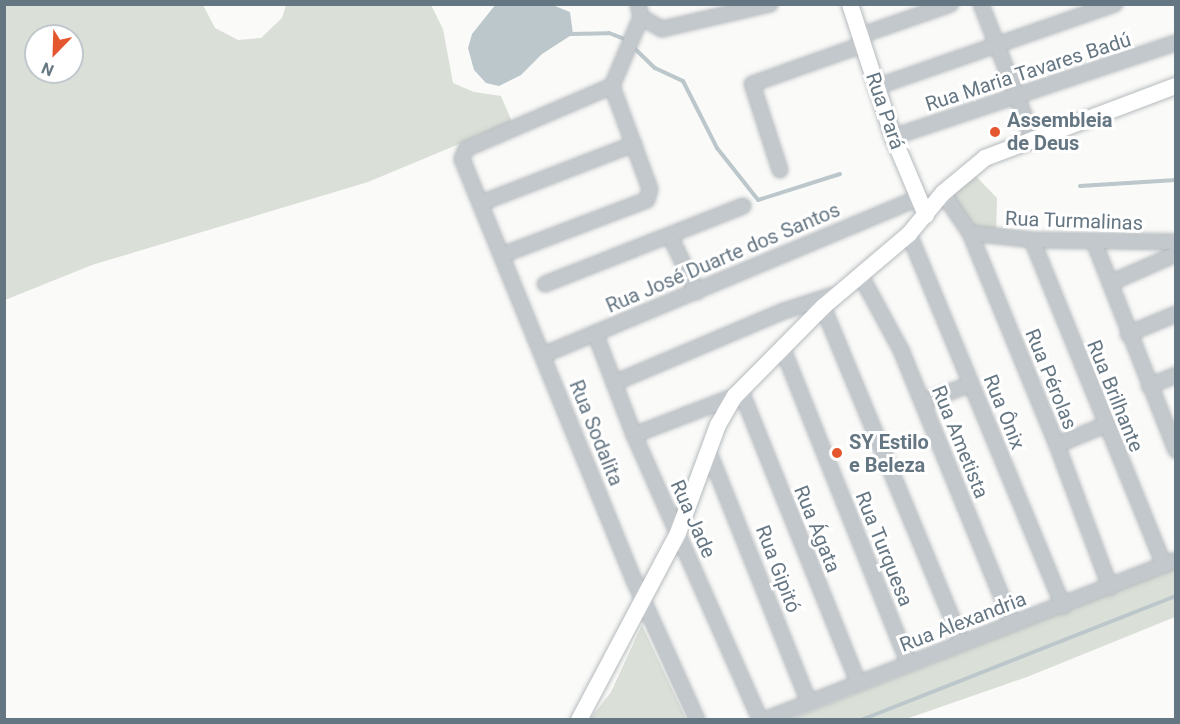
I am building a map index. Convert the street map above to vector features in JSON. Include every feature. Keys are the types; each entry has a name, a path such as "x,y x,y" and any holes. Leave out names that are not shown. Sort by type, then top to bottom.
{"main road":[{"name":"Rua Pará","path":"850,4 892,137 926,215"},
{"path":"579,720 678,533 708,450 738,393 824,307 862,278 909,234 943,193 985,158 1176,86"}],"street":[{"path":"639,11 651,26 675,29 770,4"},
{"path":"780,170 752,84 951,4"},
{"path":"981,4 1033,138"},
{"path":"876,87 1115,4"},
{"path":"502,255 647,200 650,189 612,86 639,11"},
{"name":"Rua Maria Tavares Badú","path":"892,137 1018,98 1176,44"},
{"name":"Rua Sodalita","path":"612,86 466,149 462,159 643,598 697,720"},
{"path":"481,203 634,144"},
{"name":"Rua Pérolas","path":"943,193 970,233 1058,445 1110,587"},
{"name":"Rua José Duarte dos Santos","path":"543,355 918,198"},
{"path":"545,284 743,206"},
{"name":"Rua Turmalinas","path":"970,233 1032,240 1176,242"},
{"name":"Rua Ônix","path":"909,234 1063,606"},
{"path":"670,236 697,292"},
{"name":"Rua Brilhante","path":"1032,240 1105,425 1170,562"},
{"path":"1094,242 1149,386 1173,434 1176,450"},
{"path":"1110,283 1176,254"},
{"name":"Rua Ametista","path":"862,278 882,311 923,402 1013,624"},
{"path":"614,383 784,312 844,292"},
{"path":"824,307 963,644"},
{"path":"1128,334 1176,314"},
{"name":"Rua Jade","path":"595,333 634,435 762,720"},
{"name":"Rua Turquesa","path":"782,347 909,664"},
{"path":"1149,386 1176,375"},
{"path":"923,402 971,384"},
{"path":"634,435 738,393"},
{"name":"Rua Ágata","path":"738,393 858,682"},
{"path":"1058,445 1105,425"},
{"name":"Rua Gipitó","path":"708,450 809,702"},
{"name":"Rua Alexandria","path":"762,720 1063,606 1170,562"}],"shaded area":[{"path":"5,4 203,5 215,28 238,40 261,38 282,18 286,5 431,5 443,29 453,83 474,92 501,96 512,122 368,182 92,265 5,300"},
{"path":"496,4 555,6 570,12 573,34 542,54 521,75 499,86 486,83 474,70 468,48 472,34"},
{"path":"970,170 997,198 996,237 970,233 943,193"},
{"path":"1175,568 1175,617 1027,677 906,719 787,720"},
{"path":"642,625 686,719 590,719 611,692"}],"waterway":[{"path":"570,34 609,33 627,40"},
{"path":"632,46 655,68 683,81 717,148 758,200 840,174"},
{"path":"1080,186 1176,180"},
{"path":"861,720 1176,596"}],"place":[{"name":"Assembleia de Deus","path":"995,132"},
{"name":"SY Estilo e Beleza","path":"837,453"}]}
